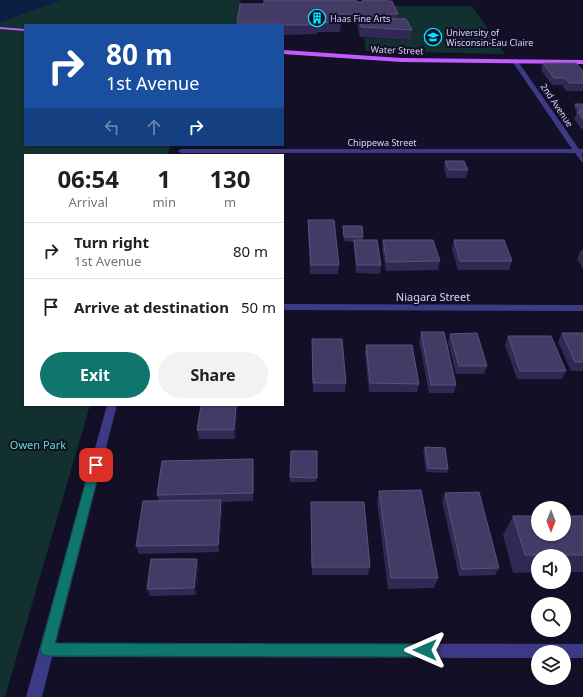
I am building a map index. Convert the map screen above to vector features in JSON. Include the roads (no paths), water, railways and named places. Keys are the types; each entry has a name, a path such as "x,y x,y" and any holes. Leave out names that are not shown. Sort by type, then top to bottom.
{"main road":[{"path":"0,28 24,30"},
{"name":"Water Street","path":"284,52 401,60 583,62"}],"street":[{"name":"2nd Avenue","path":"515,61 580,150 583,160"},
{"name":"Chippewa Street","path":"182,150 580,150"},
{"name":"Niagara Street","path":"284,307 583,308"},
{"path":"34,697 112,406"},
{"path":"46,650 583,651"}],"water":[{"path":"0,0 60,0 0,22"}],"place":[{"name":"Haas Fine Arts","path":"317,18"},
{"name":"University of Wisconsin-Eau Claire","path":"433,37"}],"park label":[{"name":"Owen Park","path":"38,444"}]}
